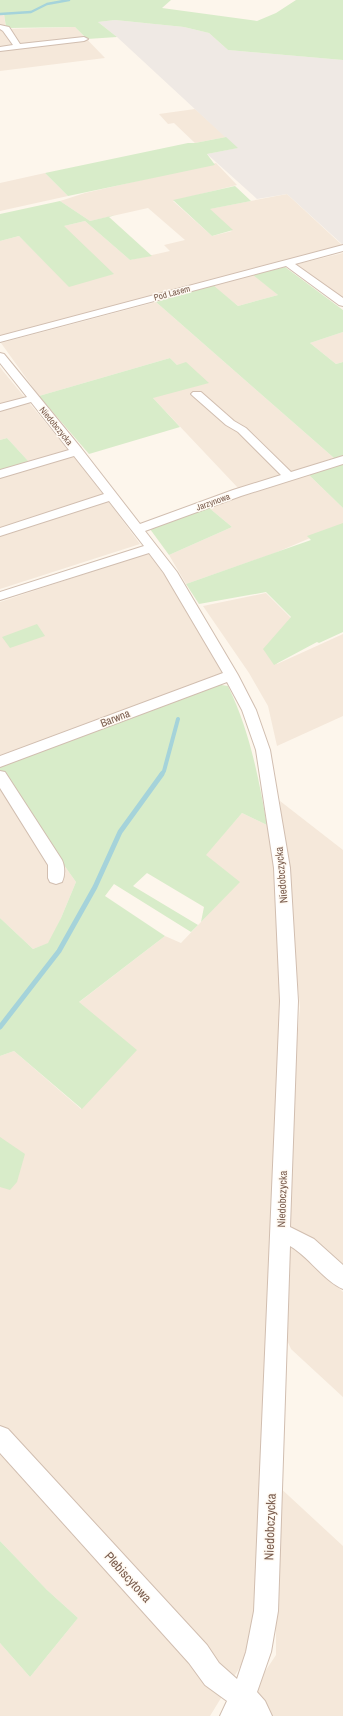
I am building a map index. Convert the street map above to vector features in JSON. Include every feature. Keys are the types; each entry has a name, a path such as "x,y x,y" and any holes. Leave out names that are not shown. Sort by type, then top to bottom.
{"street":[{"path":"0,27 6,29 18,47"},
{"path":"0,49 84,39"},
{"name":"Pod Lasem","path":"0,339 343,248"},
{"path":"288,263 343,303"},
{"name":"Niedobczycka","path":"0,356 138,529 170,572 231,675 249,710 263,750 282,868 289,1000 266,1611 262,1640 256,1664 238,1706"},
{"path":"197,394 230,423 242,430 288,476"},
{"path":"0,408 34,398"},
{"path":"0,474 76,451"},
{"name":"Jarzynowa","path":"138,529 288,476 343,460"},
{"path":"0,532 112,496"},
{"path":"0,596 152,548"},
{"name":"Barwna","path":"0,762 231,675"},
{"path":"0,776 56,864 56,878"},
{"name":"Niedobczycka","path":"280,1233 293,1237 302,1242 343,1279"},
{"name":"Plebiscytowa","path":"0,1437 198,1654 207,1669 226,1687 238,1706"},
{"path":"238,1706 252,1704 260,1716"}],"shaded area":[{"path":"0,14 4,14 6,29 75,27 105,58 0,71"},
{"path":"115,20 184,27 209,33 228,50 343,60 343,245 287,194 257,199 207,154 237,148 117,37 98,22"},
{"path":"195,109 226,137 195,143 174,123 168,124 159,114"},
{"path":"216,163 237,185 173,201 212,236 232,231 209,209 287,194 342,245 251,272 278,295 238,306 207,281 0,336 0,241 19,236 70,287 64,226 85,221 130,260 170,251 164,245 185,240 148,208 90,221 60,201 85,193"},
{"path":"45,173 68,196 0,211 0,183"},
{"path":"343,253 343,299 294,265"},
{"path":"156,302 334,458 239,489 153,398 177,365 170,358 39,396 1,343"},
{"path":"343,332 343,362 336,364 310,343"},
{"path":"0,367 68,450 29,462 7,438 0,440"},
{"path":"72,454 104,495 0,528 0,475"},
{"path":"309,475 343,508 343,524 275,553 186,584 169,555 232,527 208,507"},
{"path":"108,501 140,544 0,589 0,536"},
{"path":"148,553 174,588 225,674 71,729 0,757 0,602"},
{"path":"266,593 293,620 277,664 343,634 343,716 277,746 268,706 249,673 203,606"},
{"path":"0,775 76,882 49,943 33,949 0,918"},
{"path":"280,801 343,850 343,1284 301,1250 343,1292 343,1397 291,1349 286,1338 280,1233 300,1007"},
{"path":"242,813 267,825 283,912 262,1618 240,1667 210,1716 0,1716 0,1643 30,1677 78,1618 47,1590 0,1541 0,1056 14,1051 81,1109 78,1003 165,936 181,943 239,882 205,855"},
{"path":"276,1484 343,1546 343,1716 239,1716 258,1682 276,1655"}],"green space":[{"path":"0,0 171,0 162,8 257,21 276,13 296,0 343,0 343,60 228,50 209,33 184,27 115,20 98,22 117,37 87,39 75,27 9,28 6,27 4,14 0,14"},
{"path":"226,137 238,148 207,154 215,165 68,196 45,173 188,143"},
{"path":"235,186 251,201 210,209 233,230 212,236 173,200"},
{"path":"60,201 90,221 115,215 109,217 152,256 130,260 85,221 64,226 114,274 69,287 19,236 0,241 0,214"},
{"path":"285,267 343,310 343,332 310,343 336,364 343,362 343,508 309,475 334,458 156,302 213,285 238,306 278,295 253,275"},
{"path":"170,358 177,365 186,362 209,383 153,398 180,427 89,454 39,396"},
{"path":"7,438 29,462 0,471 0,440"},
{"path":"208,507 232,527 169,555 150,529"},
{"path":"343,523 343,632 319,643 317,642 274,665 263,649 291,617 266,592 199,604 186,584 311,540 307,536"},
{"path":"37,624 45,636 10,648 2,637"},
{"path":"215,684 228,686 236,703 248,737 257,771 267,825 242,813 206,855 240,882 201,922 204,907 147,873 133,886 198,925 191,932 114,884 105,896 165,936 79,1002 137,1050 82,1109 14,1051 0,1056 0,918 33,949 48,943 61,918 76,882 0,775 0,767"},
{"path":"0,1137 25,1154 17,1182 10,1190 0,1187"},
{"path":"0,1541 47,1590 78,1618 30,1677 0,1643"}],"waterway":[{"path":"0,14 31,12 47,4 69,0"},
{"path":"161,775 164,771 178,719"},
{"path":"0,1027 59,951 95,887 120,832 162,774"}]}
